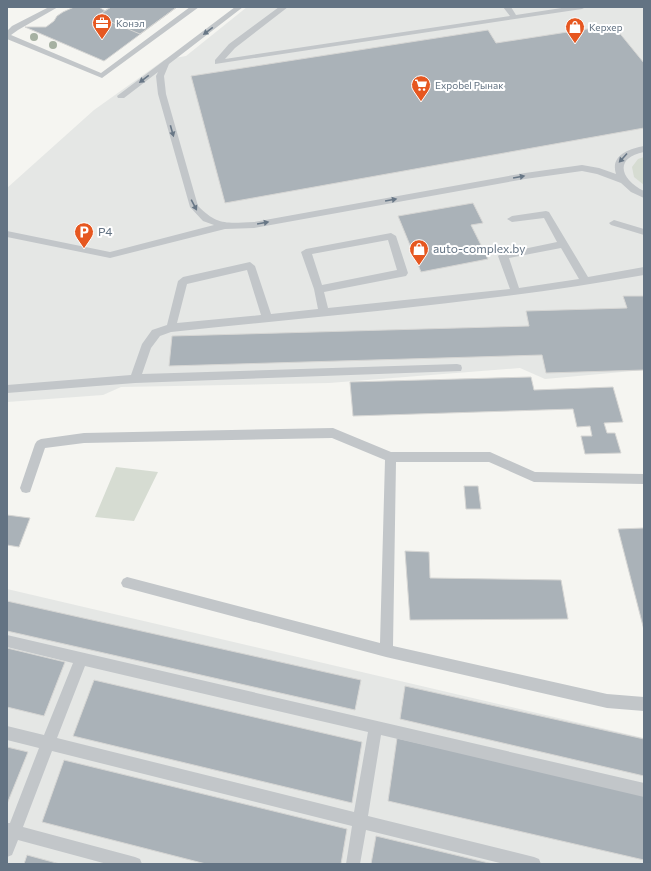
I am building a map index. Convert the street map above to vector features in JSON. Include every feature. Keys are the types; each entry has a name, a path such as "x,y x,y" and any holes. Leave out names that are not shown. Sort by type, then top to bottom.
{"lane":[{"path":"54,7 15,28 7,35 102,76 195,7"},
{"path":"121,96 240,7"},
{"path":"284,7 232,46 218,62 582,7"},
{"path":"507,7 515,18"},
{"path":"166,62 160,76 162,94 194,207 206,219 224,226"},
{"path":"644,149 638,149 626,154 619,162 618,170 622,180 629,187 644,195"},
{"path":"7,234 110,255 224,226 254,225 525,176 582,168 599,171 622,180"},
{"path":"512,219 546,214 586,282"},
{"path":"614,223 644,232"},
{"path":"319,289 403,273 390,236 306,252 319,289 324,312"},
{"path":"516,292 503,256 563,244"},
{"path":"171,328 183,281 250,266 268,318"},
{"path":"135,379 146,347 156,333 171,328 516,292 586,282 644,271"},
{"path":"7,389 135,379 457,368"},
{"path":"26,488 41,444 84,438 333,433 390,458 490,457 534,477 644,479"},
{"path":"386,651 390,458"},
{"path":"127,583 386,651 607,701 644,704"},
{"path":"7,641 644,790"},
{"path":"7,850 11,831 48,743 81,658"},
{"path":"353,864 376,727"},
{"path":"7,733 534,864"},
{"path":"11,831 135,864"}],"shaded area":[{"path":"247,7 644,7 644,370 545,379 520,368 329,383 121,387 103,395 7,402 7,188 94,110 164,60 186,56"},
{"path":"644,157 644,185 634,177 632,167 638,159"},
{"path":"116,467 158,472 134,521 95,517"},
{"path":"7,589 644,738 644,864 7,864"}],"building":[{"path":"74,7 99,7 105,11 111,7 177,7 104,61 25,27 46,27 54,21 57,16"},
{"path":"111,7 177,7 140,34 97,16"},
{"name":"Expobel Рынак","path":"613,25 644,63 644,128 225,203 191,76 488,30 496,43"},
{"path":"473,203 483,223 471,225 488,259 421,272 398,216"},
{"path":"623,296 644,296 644,370 546,373 542,355 169,366 172,336 529,326 526,311 627,308"},
{"path":"531,377 534,390 613,387 623,422 604,423 607,433 615,433 621,453 585,454 581,436 592,436 590,426 577,427 573,409 353,416 350,382"},
{"path":"464,486 478,486 481,509 466,509"},
{"path":"7,515 30,518 19,547 7,545"},
{"path":"644,528 644,630 618,529"},
{"path":"405,551 429,552 430,578 561,580 568,619 410,620"},
{"path":"7,601 361,680 355,710 7,631"},
{"path":"7,648 65,662 44,716 7,707"},
{"path":"94,680 362,742 352,803 73,736"},
{"path":"405,686 644,739 644,776 400,719"},
{"path":"397,738 644,794 644,860 388,801"},
{"path":"7,747 28,752 7,804"},
{"path":"64,760 347,829 341,864 206,864 42,822"},
{"path":"376,836 493,864 371,864"},
{"path":"27,855 60,864 24,864"}],"place":[{"name":"Конэл","path":"102,40"},
{"name":"Керхер","path":"575,44"},
{"name":"Expobel Рынак","path":"421,102"},
{"name":"P4","path":"84,249"},
{"name":"auto-complex.by","path":"419,266"}]}
